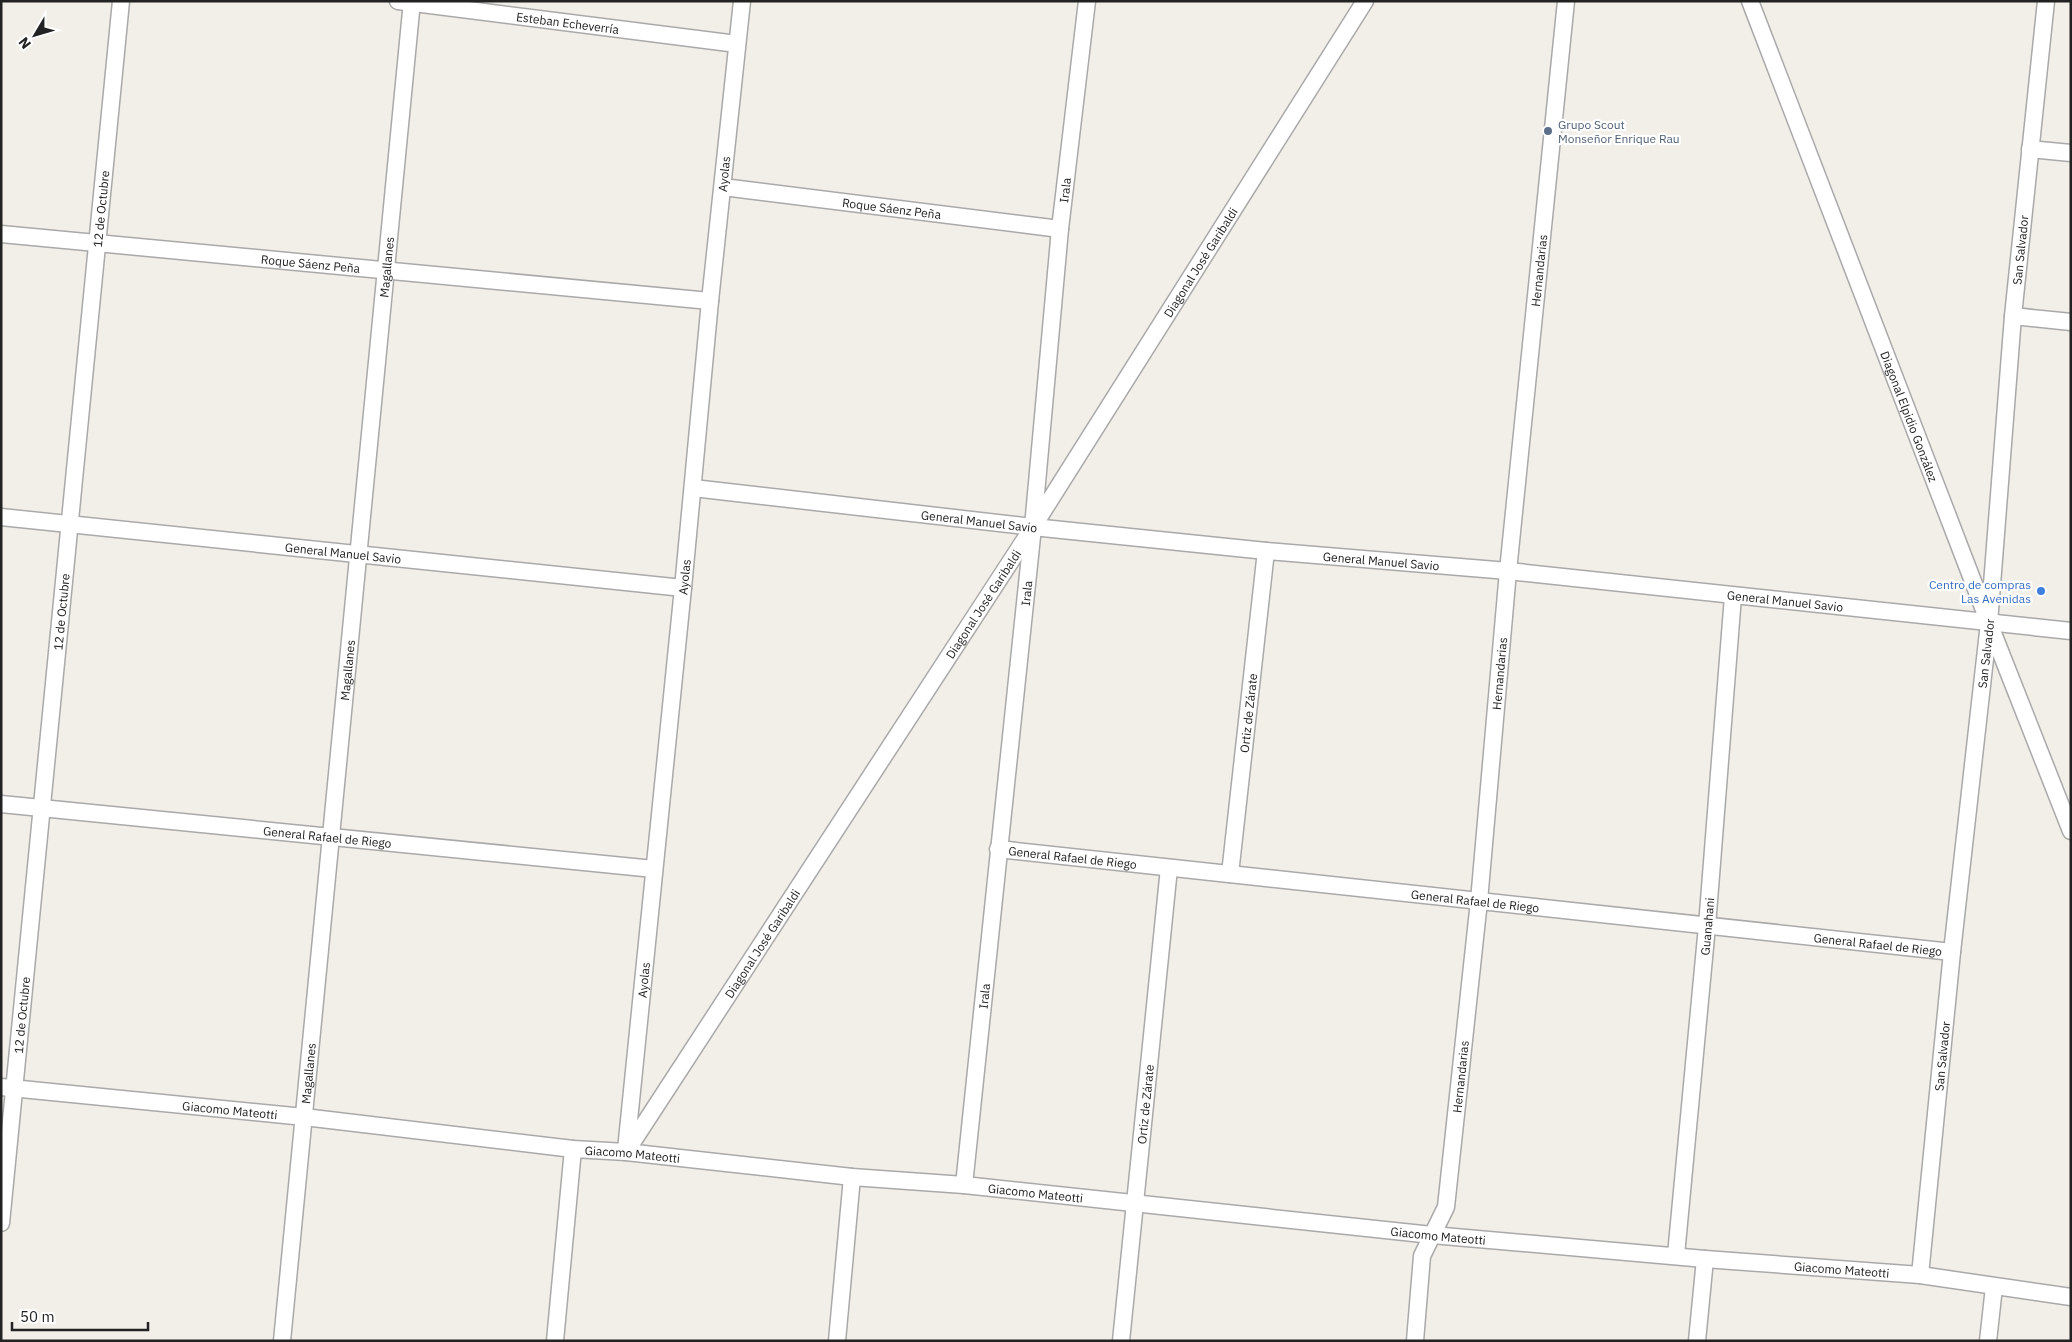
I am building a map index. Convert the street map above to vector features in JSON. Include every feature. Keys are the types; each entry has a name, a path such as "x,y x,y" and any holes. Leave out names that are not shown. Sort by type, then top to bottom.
{"street":[{"name":"12 de Octubre","path":"1,1223 8,1088 42,808 121,1"},
{"name":"Ayolas","path":"626,1152 684,588 710,301 742,1"},
{"name":"Irala","path":"964,1186 1033,527 1060,229 1087,1"},
{"name":"Diagonal José Garibaldi","path":"626,1152 1033,527 1365,1"},
{"name":"Hernandarias","path":"1415,1341 1422,1256 1446,1207 1479,901 1508,571 1566,1"},
{"name":"Diagonal Elpidio González","path":"1750,1 2071,831"},
{"name":"San Salvador","path":"1920,1275 1952,952 1989,623 2013,316 2046,1"},
{"name":"Esteban Echeverría","path":"407,2 738,44"},
{"name":"Magallanes","path":"282,1341 386,270 407,2"},
{"path":"2030,149 2071,153"},
{"name":"Roque Sáenz Peña","path":"723,187 1060,229"},
{"name":"Roque Sáenz Peña","path":"1,234 710,301"},
{"path":"2013,316 2071,322"},
{"name":"General Manuel Savio","path":"693,488 1033,527 1266,551 1508,571 2071,631"},
{"name":"General Manuel Savio","path":"1,517 684,588"},
{"name":"Ortiz de Zárate","path":"1230,874 1266,551"},
{"name":"Guanahani","path":"1676,1255 1707,926 1733,596"},
{"name":"General Rafael de Riego","path":"1,804 654,869"},
{"name":"General Rafael de Riego","path":"998,849 1952,952"},
{"name":"Ortiz de Zárate","path":"1121,1341 1169,868"},
{"name":"Giacomo Mateotti","path":"8,1088 304,1117 573,1149 626,1152 852,1177 964,1186 1432,1236 1920,1275 2071,1297"},
{"path":"555,1341 573,1149"},
{"path":"837,1341 852,1177"},
{"path":"1697,1341 1705,1259"},
{"path":"1988,1341 1994,1287"}],"place":[{"name":"Grupo Scout Monseñor Enrique Rau","path":"1548,131"},
{"name":"Centro de compras Las Avenidas","path":"2041,591"}]}
